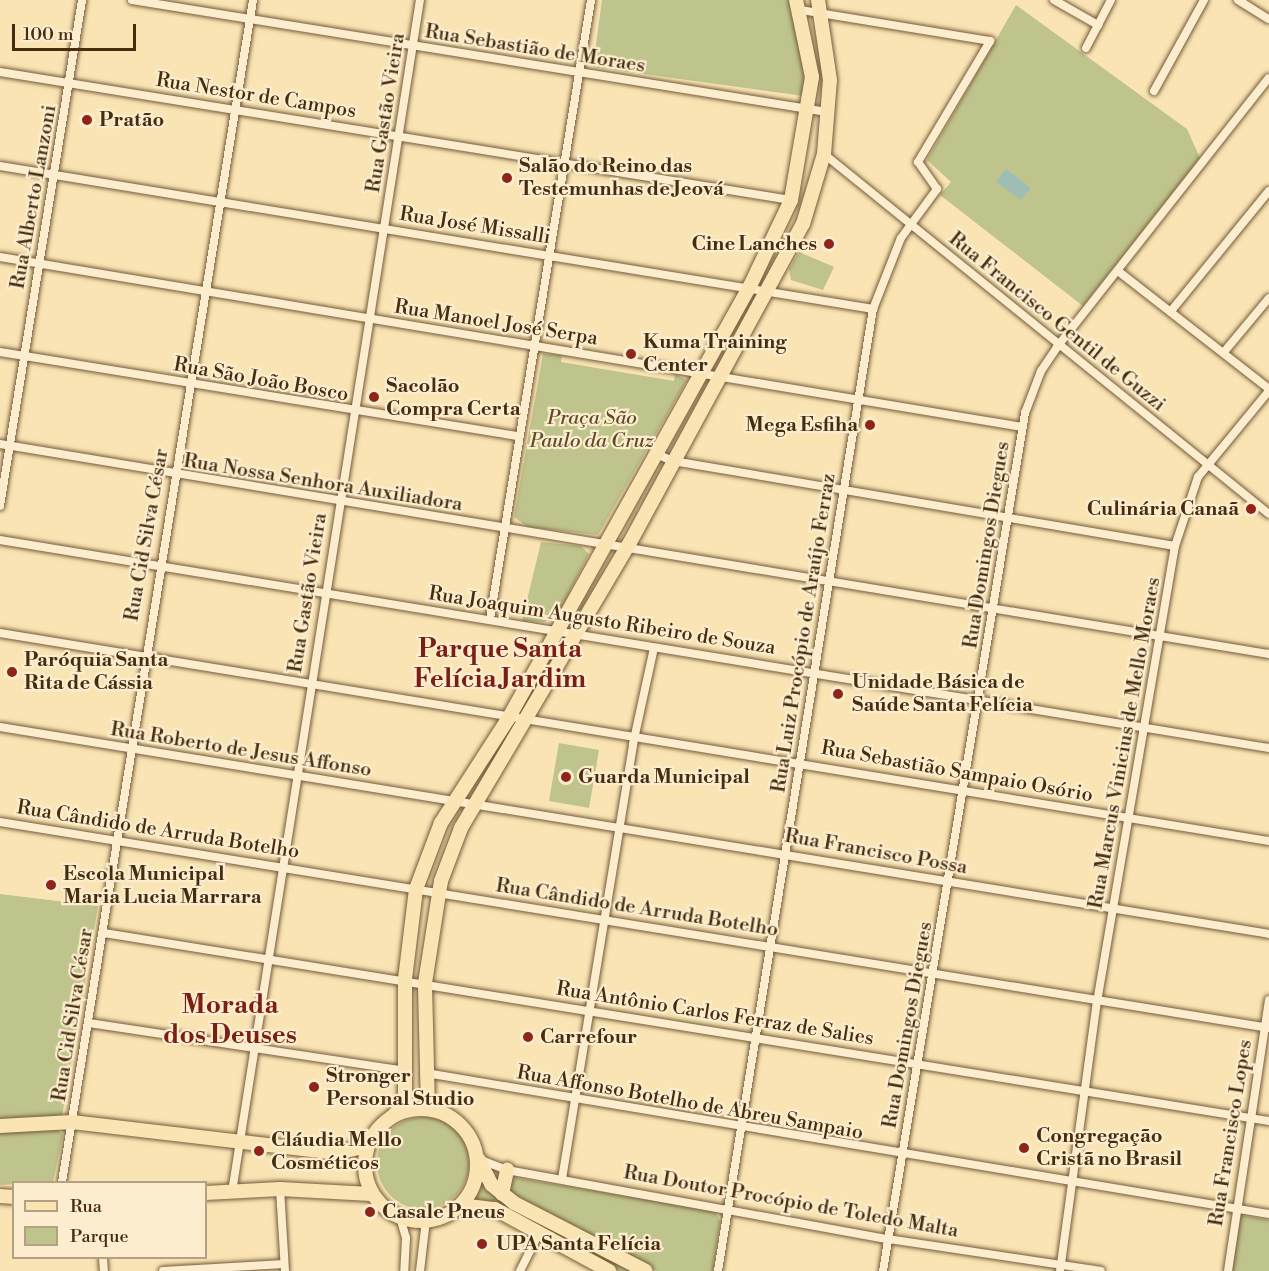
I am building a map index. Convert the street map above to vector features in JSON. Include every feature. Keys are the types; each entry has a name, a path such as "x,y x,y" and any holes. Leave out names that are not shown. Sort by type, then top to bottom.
{"main road":[{"path":"428,1109 425,983 439,892 461,828 528,719 628,546 765,289 803,224 824,154 827,112 820,4"},
{"path":"0,1126 72,1122 337,1153 367,1146 405,1103 407,1071 405,979 416,889 441,823 456,803 508,718 554,630 750,286 791,200 810,110 809,50 798,5"},
{"path":"393,1116 428,1109 461,1125 502,1194 646,1271"},
{"path":"367,1146 371,1194"},
{"path":"460,1205 474,1182 479,1158"},
{"path":"502,1194 507,1170"},
{"path":"207,1193 280,1189 371,1194 400,1217 426,1221 460,1205 486,1206 609,1271"}],"street":[{"name":"Rua Alberto Lanzoni","path":"0,506 26,357 82,0"},
{"name":"Rua Sebastião de Moraes","path":"132,0 827,112"},
{"name":"Rua Cid Silva César","path":"62,1181 104,933 143,657 161,564 253,0"},
{"name":"Rua Gastão Vieira","path":"232,1192 294,774 326,592 338,502 420,0"},
{"path":"490,619 505,530 517,436 550,254 591,0"},
{"path":"1053,0 1098,25"},
{"path":"1086,48 1111,0"},
{"path":"1154,91 1204,0"},
{"path":"1238,0 1269,19"},
{"path":"798,5 820,4"},
{"name":"Rua Luiz Procópio de Araújo Ferraz","path":"718,1271 737,1129 800,762 873,309 897,245 938,189 918,162 990,41 820,4"},
{"name":"Rua Nestor de Campos","path":"0,72 791,200"},
{"name":"Rua Domingos Diegues","path":"884,1271 964,791 977,698 995,608 1022,427 1041,370 1057,347 1269,78"},
{"name":"Rua Francisco Gentil de Guzzi","path":"824,154 1057,347 1269,514"},
{"name":"Rua José Missalli","path":"0,166 750,286 873,309"},
{"path":"1172,311 1269,191"},
{"name":"Rua Manoel José Serpa","path":"0,257 204,293 1022,427"},
{"path":"1118,271 1172,311 1269,390"},
{"path":"1224,352 1269,298"},
{"name":"Rua São João Bosco","path":"0,352 353,412 517,436"},
{"name":"Rua Marcus Vinicius de Mello Moraes","path":"1061,1267 1077,1183 1083,1092 1097,1002 1175,546 1208,465 1269,390"},
{"name":"Rua Nossa Senhora Auxiliadora","path":"0,444 505,530 606,542 1269,654"},
{"path":"654,453 673,461 843,491 1010,516 1175,546"},
{"name":"Rua Joaquim Augusto Ribeiro de Souza","path":"0,540 161,564 575,635 977,698 1269,748"},
{"name":"Rua Sebastião Sampaio Osório","path":"0,633 508,718 528,719 800,762 1269,842"},
{"path":"562,1179 603,919 654,648"},
{"name":"Rua Roberto de Jesus Affonso","path":"0,727 130,750 294,774 456,803 477,803"},
{"name":"Rua Francisco Possa","path":"477,803 1269,934"},
{"name":"Rua Cândido de Arruda Botelho","path":"0,822 1267,1028"},
{"name":"Rua Antônio Carlos Ferraz de Salies","path":"104,933 267,956 753,1038 1269,1121"},
{"name":"Rua Francisco Lopes","path":"1228,1271 1234,1209 1248,1118 1267,1028 1269,1000"},
{"path":"89,1023 407,1071"},
{"name":"Rua Affonso Botelho de Abreu Sampaio","path":"426,1073 737,1129 1269,1214"},
{"name":"Rua Doutor Procópio de Toledo Malta","path":"479,1158 507,1170 888,1239 1061,1267 1101,1271"},
{"path":"163,1271 284,1267 280,1189"},
{"path":"400,1217 406,1238 404,1271"},
{"path":"420,1271 426,1221"},
{"path":"520,1271 539,1233"}],"green space":[{"path":"602,0 788,0 804,61 804,96 593,67"},
{"path":"1016,5 1187,129 1200,158 1083,306 940,195 951,182 927,160"},
{"path":"799,252 834,267 823,290 791,280 789,269"},
{"name":"Praça São Paulo da Cruz","path":"543,354 562,355 561,362 674,381 675,374 687,380 598,535 528,527 514,517"},
{"path":"541,542 581,546 589,554 557,616 544,622 522,621"},
{"path":"559,743 599,750 589,808 549,801"},
{"path":"0,894 98,906 62,1116 0,1123"},
{"path":"423,1117 441,1120 456,1130 466,1145 469,1163 466,1181 456,1196 441,1206 423,1209 405,1206 390,1196 380,1181 377,1163 380,1145 390,1130 405,1120"},
{"path":"56,1128 63,1135 53,1181 12,1181 12,1184 0,1185 0,1133"},
{"path":"481,1176 637,1271 619,1271 488,1201 474,1199"},
{"path":"511,1177 715,1211 720,1221 713,1271 656,1271 517,1199 507,1192"},
{"path":"1239,1215 1269,1220 1269,1271 1231,1271"}],"water":[{"path":"1006,169 1031,188 1021,200 996,182"}],"place":[{"name":"Pratão","path":"87,120"},
{"name":"Salão do Reino das Testemunhas de Jeová","path":"507,178"},
{"name":"Cine Lanches","path":"829,244"},
{"name":"Kuma Training Center","path":"631,354"},
{"name":"Sacolão Compra Certa","path":"374,397"},
{"name":"Mega Esfiha","path":"870,425"},
{"name":"Culinária Canaã","path":"1251,509"},
{"name":"Paróquia Santa Rita de Cássia","path":"12,672"},
{"name":"Unidade Básica de Saúde Santa Felícia","path":"838,694"},
{"name":"Guarda Municipal","path":"566,777"},
{"name":"Escola Municipal Maria Lucia Marrara","path":"51,885"},
{"name":"Carrefour","path":"528,1037"},
{"name":"Stronger Personal Studio","path":"314,1087"},
{"name":"Congregação Cristã no Brasil","path":"1024,1148"},
{"name":"Cláudia Mello Cosméticos","path":"259,1151"},
{"name":"Casale Pneus","path":"370,1212"},
{"name":"UPA Santa Felícia","path":"482,1244"}],"district":[{"name":"Parque Santa Felícia Jardim","path":"500,665"},
{"name":"Morada dos Deuses","path":"230,1021"}]}
